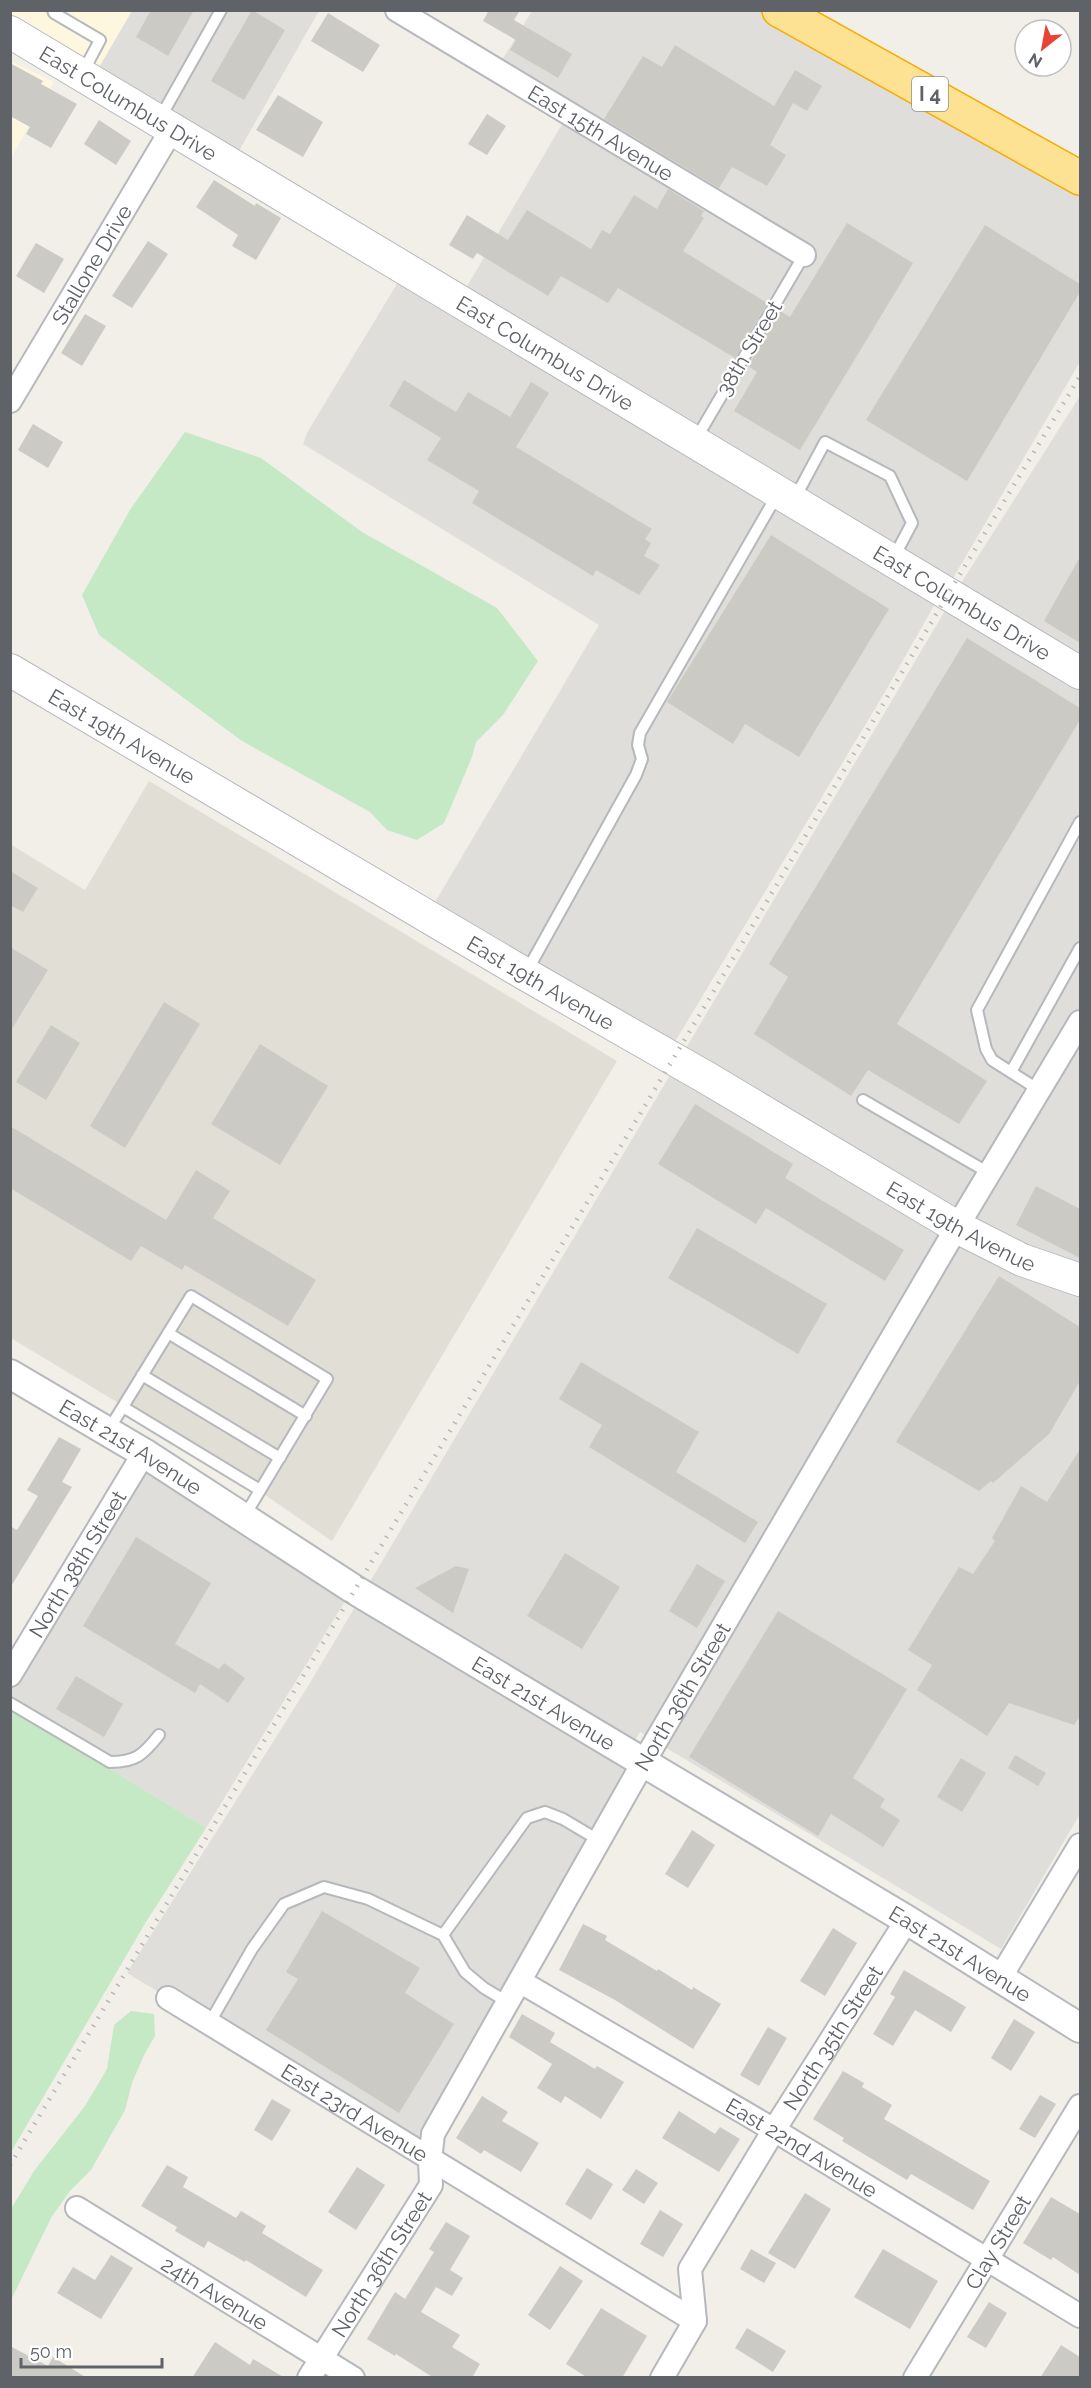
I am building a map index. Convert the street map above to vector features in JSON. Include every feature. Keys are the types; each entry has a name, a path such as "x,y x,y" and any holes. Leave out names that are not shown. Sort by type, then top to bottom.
{"highway":[{"name":"I 4","path":"779,10 1080,178"}],"main road":[{"name":"East Columbus Drive","path":"10,32 1080,673"},
{"name":"East 19th Avenue","path":"10,670 525,975 681,1063 957,1227 1022,1260 1080,1280"}],"street":[{"name":"East 15th Avenue","path":"397,10 804,255"},
{"name":"Stallone Drive","path":"10,400 165,125"},
{"name":"North 36th Street","path":"309,2378 431,2185 430,2160 433,2134 643,1763 957,1227 1080,1022"},
{"name":"East 21st Avenue","path":"10,1374 144,1453 355,1590 907,1920 1080,2028"},
{"name":"North 38th Street","path":"10,1675 144,1453"},
{"path":"1000,1978 1080,1845"},
{"name":"North 35th Street","path":"695,2321 690,2269 774,2130 907,1920"},
{"name":"East 22nd Avenue","path":"521,1982 774,2130 1080,2316"},
{"name":"East 23rd Avenue","path":"168,1998 695,2321"},
{"name":"Clay Street","path":"915,2378 1080,2106"},
{"name":"24th Avenue","path":"77,2208 353,2378"},
{"path":"662,2378 695,2321"}],"lane":[{"path":"53,10 54,13 100,40 81,75"},
{"path":"165,125 221,10"},
{"name":"38th Street","path":"694,442 804,255"},
{"path":"525,975 636,775 642,759 638,745 640,733 786,497 825,442 890,476 912,524 893,560"},
{"path":"1039,1090 992,1060 986,1049 977,1010 1080,822"},
{"path":"1011,1072 1080,948"},
{"path":"863,1100 989,1173"},
{"path":"108,1431 191,1296 327,1379 244,1517"},
{"path":"168,1333 306,1416"},
{"path":"142,1375 280,1458"},
{"path":"123,1407 260,1490"},
{"path":"10,1702 110,1762 125,1762 137,1758 159,1735"},
{"path":"443,1935 527,1818 545,1812 563,1819 600,1841"},
{"path":"209,2024 252,1949 284,1904 324,1887 368,1899 443,1935 465,1972 484,1988 509,2003"}],"shaded area":[{"path":"10,11 139,11 98,83 11,28"},
{"path":"132,11 319,11 232,163 92,79"},
{"path":"532,11 777,11 1080,188 1080,362 946,590 459,300 568,114 496,70"},
{"path":"11,61 54,82 11,158"},
{"path":"403,274 940,595 885,692 667,1055 428,914 599,625 303,444 308,431"},
{"path":"1080,396 1080,1814 1001,1949 640,1732 623,1760 635,1768 417,2147 127,1973 307,1688 965,577"},
{"path":"149,781 617,1061 332,1541 229,1470 11,1338 10,844 85,890"},
{"path":"138,1468 350,1593 206,1828 11,1708 11,1684"}],"green space":[{"path":"185,432 261,458 362,532 497,608 538,661 503,715 476,742 444,823 417,840 387,830 370,812 242,741 99,635 82,595 130,510"},
{"path":"11,1708 206,1828 146,1922 11,2152"},
{"path":"131,2011 154,2014 155,2036 132,2083 125,2110 91,2170 70,2191 52,2216 11,2300 11,2209 34,2171 85,2106 107,2069 114,2025"}],"building":[{"path":"151,10 194,10 168,56 136,37"},
{"path":"252,10 285,30 244,100 211,81"},
{"path":"489,10 520,10 514,20 572,54 558,78 510,50 516,40 483,21"},
{"path":"328,13 380,45 363,72 311,41"},
{"path":"675,45 774,106 795,70 822,86 807,111 793,103 770,145 786,155 767,186 732,167 719,188 604,119 643,56 662,67"},
{"path":"10,63 43,81 41,84 77,104 51,148 26,134 30,127 10,116"},
{"path":"278,95 323,122 303,157 256,130"},
{"path":"487,114 506,126 487,155 468,144"},
{"path":"99,120 131,141 116,165 84,144"},
{"path":"214,180 255,206 256,203 281,218 256,260 232,246 238,235 196,207"},
{"path":"668,189 704,211 701,216 704,218 683,251 767,303 735,358 618,288 608,303 561,276 548,296 477,253 473,259 449,245 467,215 508,240 527,210 591,249 602,230 610,234 634,195 657,209"},
{"path":"847,223 913,263 800,450 734,411 757,372 748,366 780,311 790,317"},
{"path":"985,225 1080,284 1080,292 967,481 866,420"},
{"path":"148,241 168,254 132,308 112,296"},
{"path":"36,243 64,259 44,293 16,276"},
{"path":"85,314 106,326 82,366 61,353"},
{"path":"404,380 456,412 468,392 510,417 531,382 549,393 516,447 652,529 645,539 651,543 644,556 660,565 639,595 596,570 593,576 472,503 479,491 427,460 441,438 389,406"},
{"path":"33,424 63,442 48,468 18,450"},
{"path":"771,535 889,609 799,757 745,724 733,744 667,702"},
{"path":"1080,557 1080,643 1044,621"},
{"path":"967,638 1080,708 1080,720 897,1024 987,1081 959,1124 868,1070 851,1096 754,1034 788,977 769,964"},
{"path":"10,871 38,888 23,912 10,905"},
{"path":"10,947 48,970 10,1032"},
{"path":"164,1002 200,1024 125,1148 90,1126"},
{"path":"51,1025 80,1043 46,1100 16,1082"},
{"path":"260,1044 328,1086 280,1165 211,1124"},
{"path":"695,1104 793,1164 785,1178 904,1250 885,1281 766,1208 756,1224 658,1164"},
{"path":"10,1126 166,1220 196,1170 230,1191 213,1218 316,1280 288,1326 185,1265 182,1270 141,1246 131,1261 10,1188"},
{"path":"1036,1186 1080,1209 1080,1258 1016,1225"},
{"path":"697,1228 827,1304 798,1354 668,1278"},
{"path":"999,1276 1080,1327 1080,1381 1049,1434 993,1483 991,1481 979,1491 896,1442"},
{"path":"581,1362 699,1432 676,1472 758,1522 745,1543 589,1447 602,1425 559,1399"},
{"path":"59,1437 81,1449 62,1482 72,1487 10,1588 10,1526 17,1530 38,1496 27,1490"},
{"path":"1080,1449 1080,1716 1074,1725 1009,1703 987,1736 917,1690 932,1665 908,1650 959,1567 973,1574 995,1541 992,1538 1021,1486 1047,1502"},
{"path":"136,1537 211,1583 175,1644 219,1669 224,1663 245,1678 228,1703 200,1684 195,1693 83,1626"},
{"path":"565,1553 620,1587 582,1649 527,1616"},
{"path":"697,1564 725,1581 697,1628 669,1611"},
{"path":"456,1566 469,1569 453,1613 415,1588"},
{"path":"778,1611 907,1689 853,1778 885,1799 880,1807 900,1820 883,1847 831,1814 818,1836 689,1757"},
{"path":"76,1676 123,1704 104,1737 56,1709"},
{"path":"1015,1755 1046,1773 1038,1786 1008,1768"},
{"path":"961,1758 986,1773 962,1812 937,1797"},
{"path":"692,1830 715,1845 688,1888 665,1874"},
{"path":"322,1911 420,1968 405,1993 454,2024 399,2113 266,2030 298,1979 286,1972"},
{"path":"583,1924 607,1936 605,1940 657,1971 658,1969 692,1990 693,1987 721,2004 693,2049 615,2000 559,1970"},
{"path":"833,1928 857,1943 825,1996 800,1981"},
{"path":"904,1970 966,2007 951,2032 915,2010 893,2046 873,2034 895,1997 890,1994"},
{"path":"522,2014 555,2033 550,2042 595,2069 597,2066 624,2082 601,2119 565,2096 561,2103 537,2088 552,2064 509,2037"},
{"path":"1014,2019 1035,2032 1011,2071 991,2058"},
{"path":"768,2027 787,2038 759,2086 740,2075"},
{"path":"843,2071 864,2083 862,2087 892,2105 884,2119 990,2181 973,2210 911,2174 907,2180 842,2141 844,2138 813,2119"},
{"path":"1040,2095 1056,2104 1035,2138 1019,2129"},
{"path":"482,2096 508,2112 502,2121 539,2143 521,2172 484,2150 481,2154 456,2138"},
{"path":"272,2099 291,2110 272,2141 254,2130"},
{"path":"679,2111 715,2134 720,2127 740,2139 719,2172 662,2138"},
{"path":"167,2165 188,2177 183,2187 236,2218 241,2211 266,2226 262,2233 323,2270 306,2297 246,2260 245,2262 208,2241 204,2248 175,2231 177,2227 141,2206"},
{"path":"357,2167 385,2185 356,2230 328,2212"},
{"path":"587,2168 613,2184 591,2220 565,2204"},
{"path":"636,2169 658,2183 644,2204 622,2190"},
{"path":"805,2193 831,2209 795,2269 768,2253"},
{"path":"1051,2197 1080,2214 1080,2275 1053,2257 1051,2260 1023,2243"},
{"path":"660,2210 683,2224 663,2257 640,2244"},
{"path":"446,2222 470,2236 450,2270 463,2278 452,2296 436,2287 421,2312 460,2335 452,2347 480,2364 472,2378 434,2378 367,2339 395,2292 405,2299 434,2252 429,2249"},
{"path":"751,2249 776,2263 764,2283 740,2269"},
{"path":"883,2249 938,2281 910,2329 854,2297"},
{"path":"111,2255 133,2268 101,2319 57,2293 73,2267 95,2280"},
{"path":"560,2266 583,2281 550,2330 528,2315"},
{"path":"989,2302 1007,2313 986,2348 967,2337"},
{"path":"601,2308 647,2336 622,2378 588,2378 566,2364"},
{"path":"747,2328 786,2351 773,2372 735,2348"},
{"path":"215,2342 250,2365 253,2359 285,2378 192,2378"},
{"path":"1061,2345 1080,2357 1080,2378 1040,2378"},
{"path":"10,2346 48,2366 53,2357 87,2378 10,2378"}],"railway":[{"path":"10,2165 1080,376"}]}
